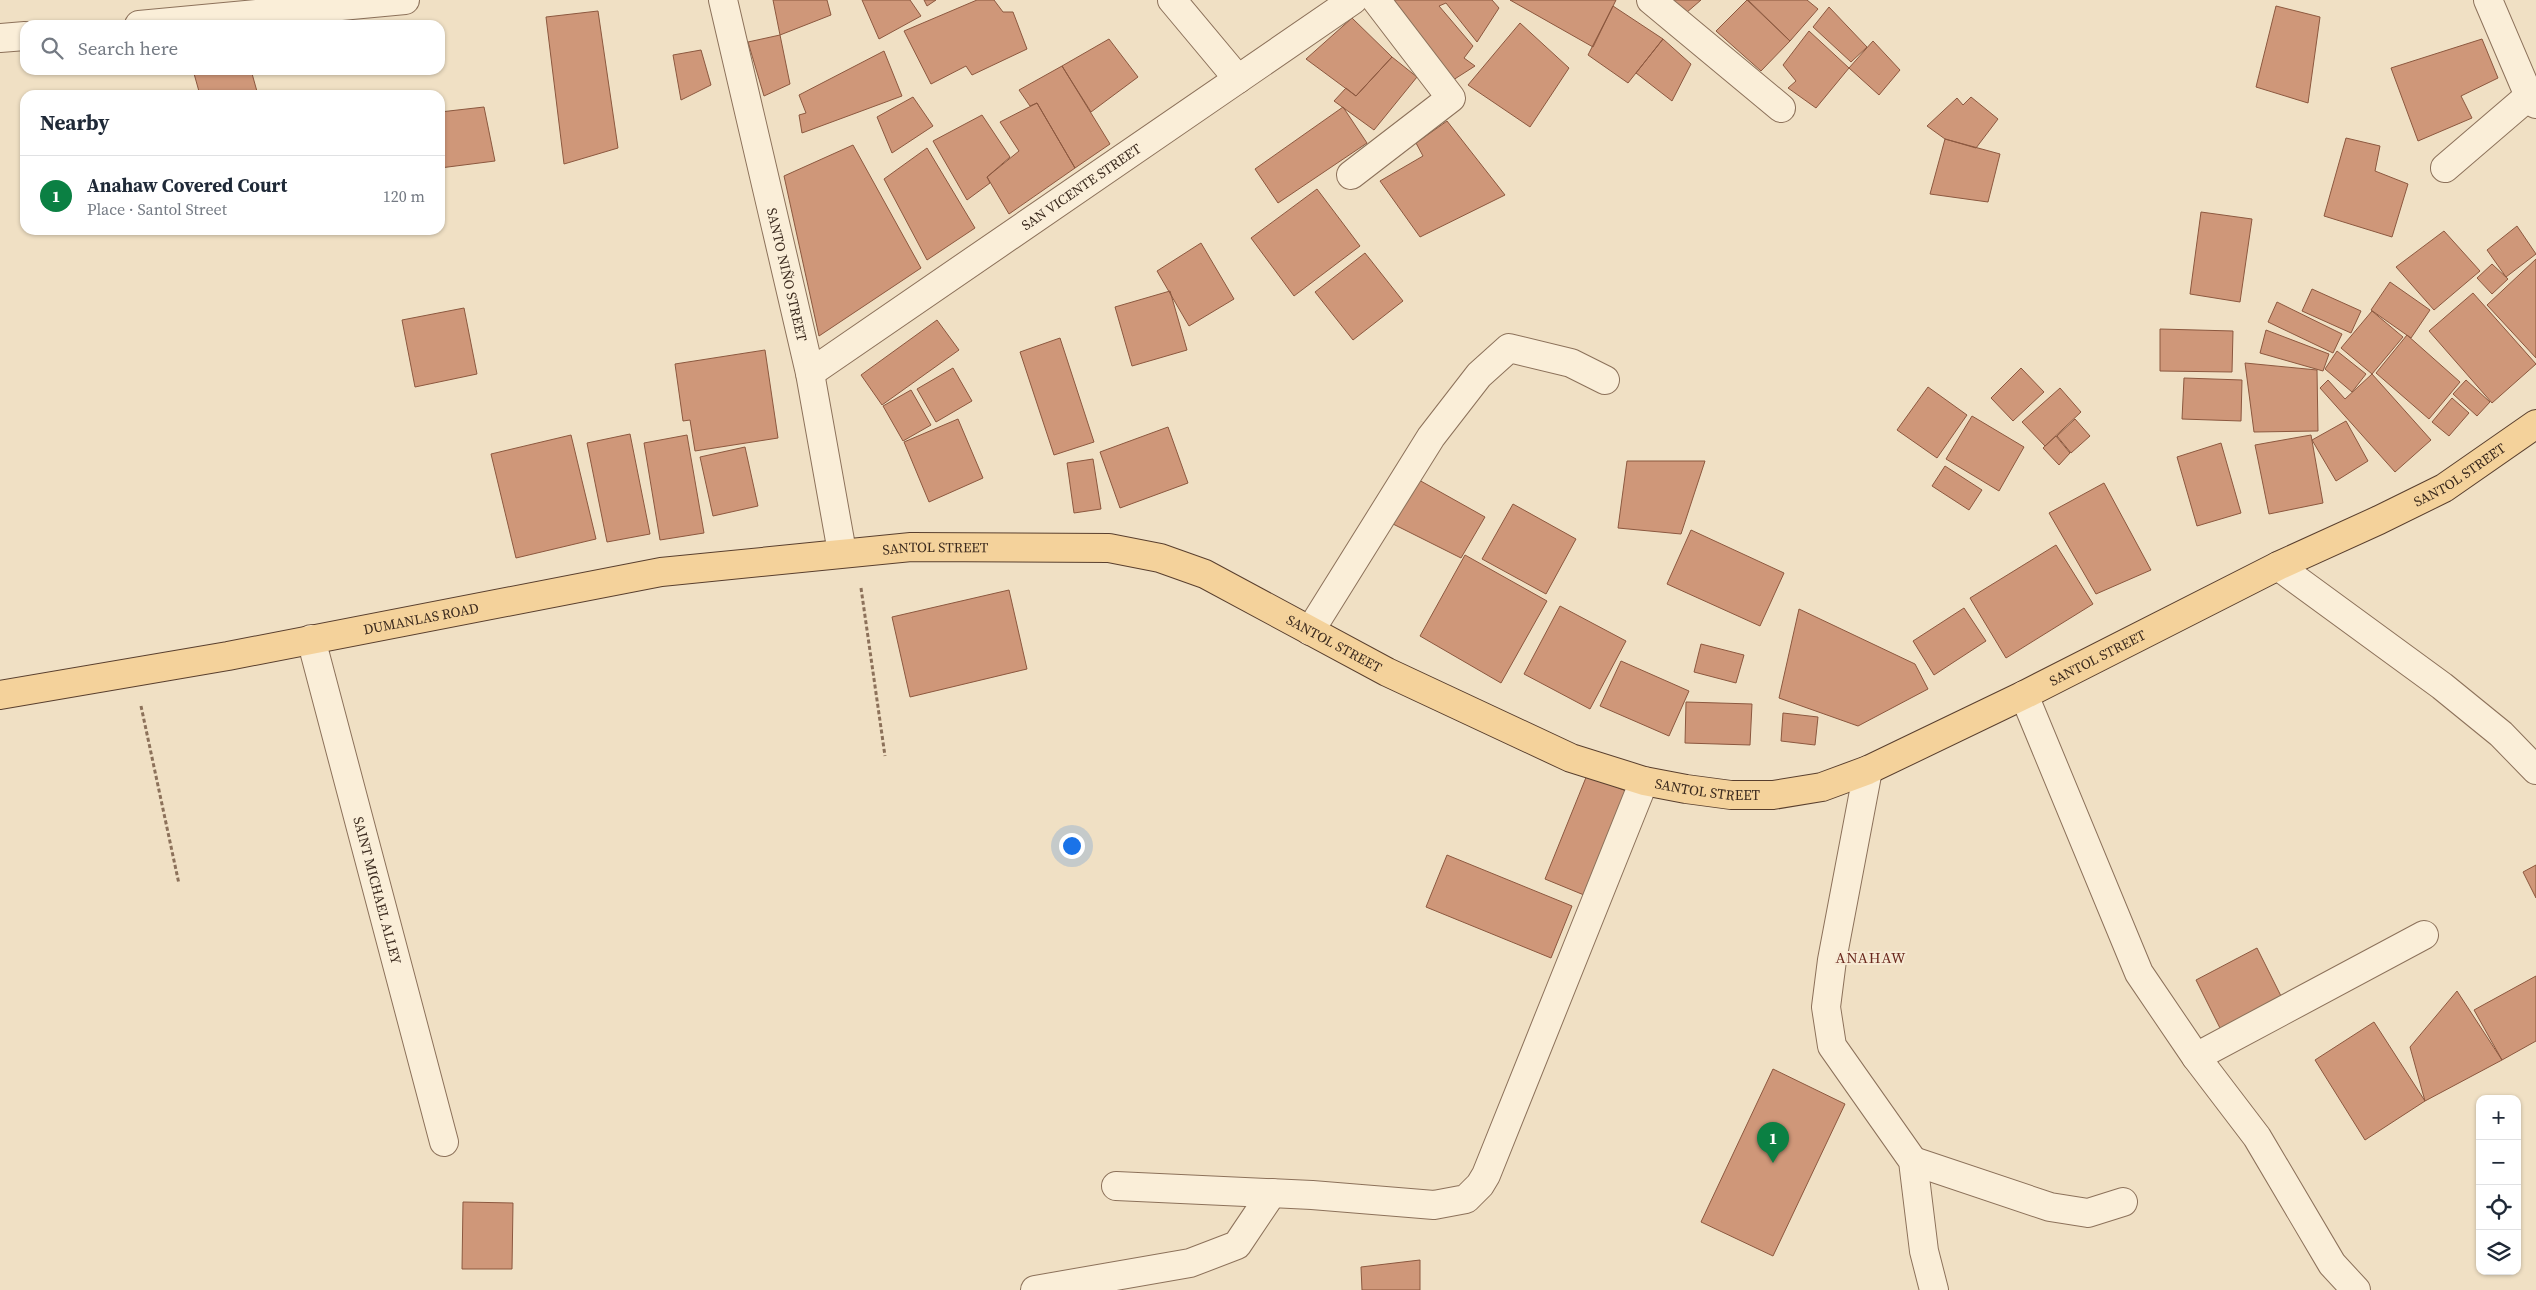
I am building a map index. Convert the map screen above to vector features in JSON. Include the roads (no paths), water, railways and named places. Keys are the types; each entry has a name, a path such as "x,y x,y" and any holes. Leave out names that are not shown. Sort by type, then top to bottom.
{"main road":[{"name":"SANTOL STREET","path":"849,552 911,547 1109,548 1160,558 1205,574 1387,672 1509,731 1571,758 1644,781 1732,795 1773,795 1822,786 1868,770 2024,695 2278,566 2444,488 2536,424"},
{"name":"DUMANLAS ROAD","path":"0,695 135,674 661,572 849,552"}],"street":[{"path":"192,20 405,0"},
{"name":"SANTO NIÑO STREET","path":"723,0 810,372 849,552"},
{"path":"1172,0 1238,78"},
{"name":"SAN VICENTE STREET","path":"810,372 1353,0"},
{"path":"1351,175 1451,98 1376,0"},
{"path":"1651,0 1781,108"},
{"path":"2445,168 2532,100 2488,0"},
{"path":"0,38 20,36"},
{"path":"1310,631 1431,437 1479,375 1509,348 1571,363 1605,380"},
{"path":"2278,566 2442,686 2501,734 2536,770"},
{"name":"SAINT MICHAEL ALLEY","path":"311,640 444,1142"},
{"path":"2024,695 2138,972 2196,1057 2257,1137 2332,1264 2356,1290"},
{"path":"1868,770 1832,960 1826,1007 1832,1046 1913,1161 1924,1251 1934,1290"},
{"path":"1116,1186 1272,1193 1434,1205 1466,1199 1480,1185 1644,781"},
{"path":"2196,1057 2424,935"},
{"path":"1913,1161 2050,1207 2088,1213 2123,1202"},
{"path":"1035,1290 1190,1263 1238,1245 1272,1193"}],"place":[{"name":"Anahaw Covered Court","path":"1773,1163"}],"district":[{"name":"ANAHAW","path":"1871,958"}]}
